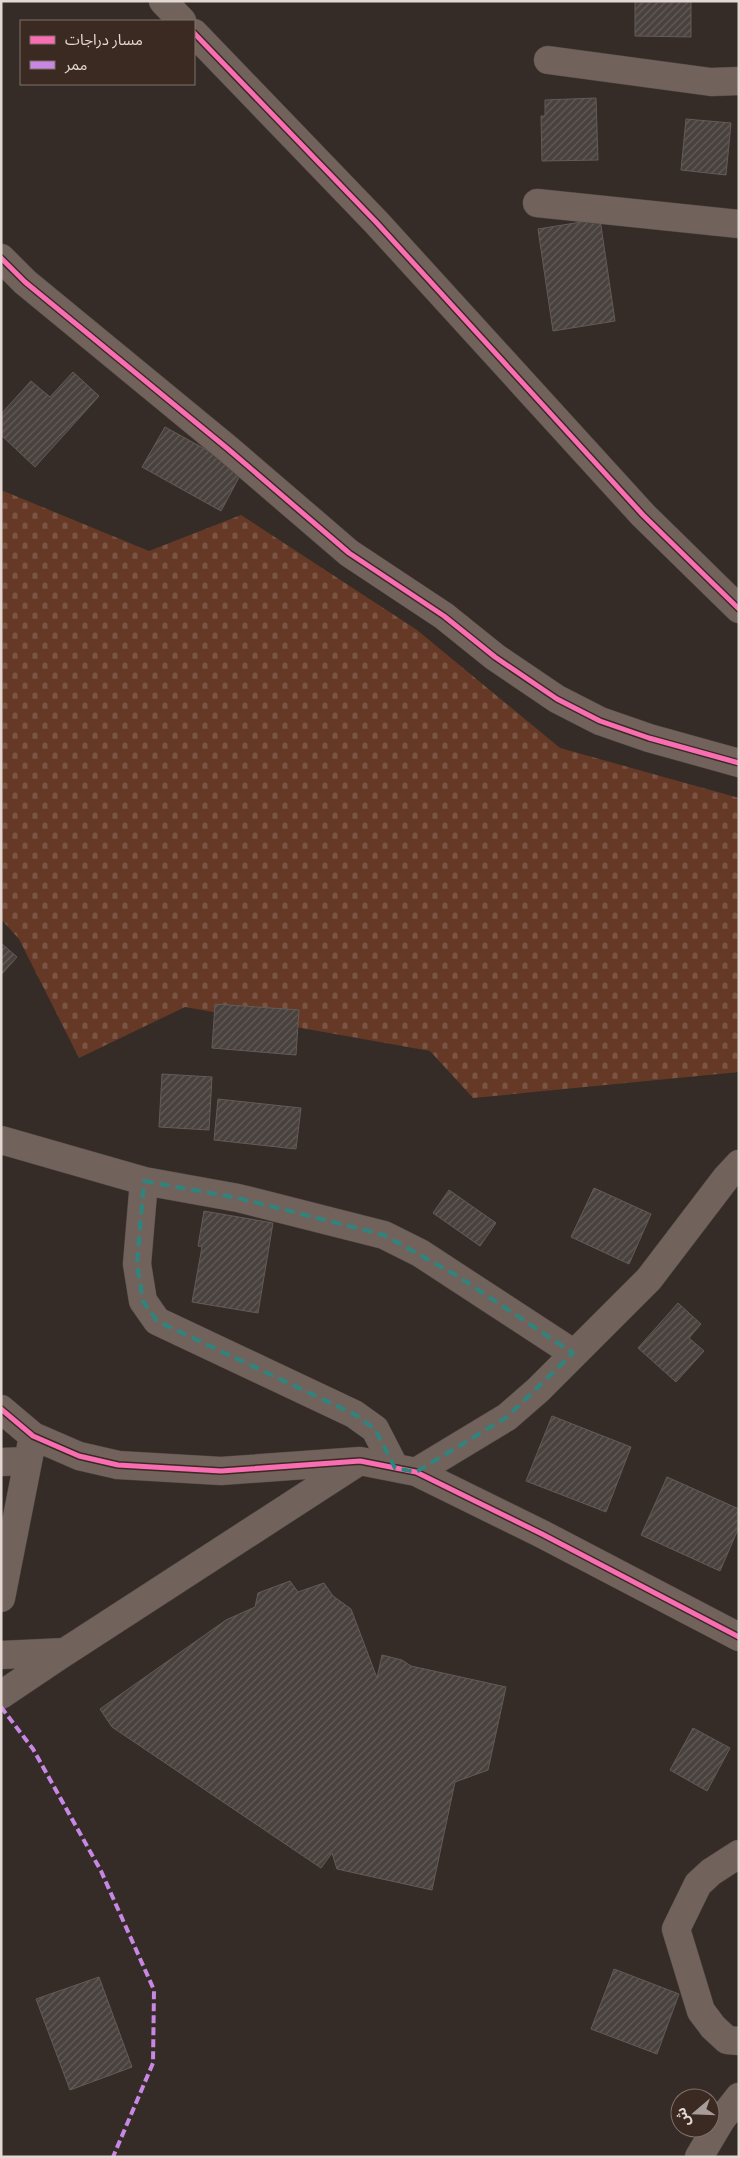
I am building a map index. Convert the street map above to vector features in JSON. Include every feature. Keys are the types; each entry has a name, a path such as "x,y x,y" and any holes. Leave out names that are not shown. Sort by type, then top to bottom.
{"street":[{"path":"163,1 181,20"},
{"path":"195,34 376,222 643,515 739,609"},
{"path":"548,60 711,82 739,81"},
{"path":"537,203 739,224"},
{"path":"1,258 25,282 228,449 349,553 444,616 495,657 557,699 600,721 649,738 739,763"},
{"path":"1,1140 144,1181 238,1198 384,1235 434,1262 573,1353"},
{"path":"406,1470 507,1417 538,1390 649,1279 726,1178 739,1164"},
{"path":"144,1181 137,1264 143,1301 157,1321 354,1414 376,1430 406,1470"},
{"path":"1,1409 31,1448 1,1598"},
{"path":"1,1462 31,1448 118,1465 221,1471 360,1461 406,1470 542,1534 739,1637"},
{"path":"1,1695 360,1461"},
{"path":"1,1655 65,1652"},
{"path":"739,1854 711,1872 698,1884 676,1929 701,2011 713,2027 727,2040 739,2041"},
{"path":"699,2157 721,2120 739,2097"}],"highlighted area":[{"path":"144,1181 238,1198 384,1235 456,1275 573,1353 507,1417 416,1472 395,1468 375,1429 354,1414 157,1321 143,1301 137,1264"}],"green space":[{"path":"1,490 149,551 241,515 417,630 560,748 739,798 739,1072 473,1098 430,1051 185,1007 79,1058 19,939 1,919"}],"building":[{"path":"635,1 691,1 691,37 635,36"},
{"path":"596,98 598,160 542,161 541,116 545,116 545,100"},
{"path":"686,119 731,123 726,175 681,170"},
{"path":"600,219 615,321 553,331 538,229"},
{"path":"73,372 99,396 35,467 1,435 1,414 31,381 50,397"},
{"path":"165,427 243,470 221,511 142,467"},
{"path":"1,943 17,957 1,975"},
{"path":"215,1004 299,1010 296,1055 212,1048"},
{"path":"162,1074 212,1077 209,1130 159,1127"},
{"path":"218,1099 301,1108 296,1149 214,1140"},
{"path":"594,1188 651,1214 629,1264 571,1237"},
{"path":"449,1190 496,1223 480,1246 433,1213"},
{"path":"204,1211 273,1223 258,1313 192,1302 202,1247 198,1246"},
{"path":"678,1303 701,1324 689,1338 704,1351 676,1382 638,1348"},
{"path":"552,1416 631,1447 606,1512 526,1481"},
{"path":"667,1477 739,1509 739,1527 720,1571 641,1535"},
{"path":"290,1581 298,1592 324,1583 333,1596 351,1609 377,1678 382,1655 402,1660 411,1666 506,1687 488,1770 455,1782 432,1890 337,1869 332,1853 321,1868 112,1727 100,1709 226,1620 255,1607 258,1593"},
{"path":"693,1728 730,1748 707,1791 670,1770"},
{"path":"614,1969 679,1994 657,2054 591,2029"},
{"path":"99,1977 132,2067 70,2090 36,1999"}],"marked path":[{"path":"1,1707 33,1749 101,1871 154,1990 153,2063 113,2157"}],"cycle path":[{"path":"195,34 376,222 643,515 739,609"},
{"path":"1,258 25,282 228,449 349,553 444,616 495,657 557,699 600,721 649,738 739,763"},
{"path":"1,1409 33,1436 79,1456 118,1465 221,1471 360,1461 416,1472 542,1534 739,1637"}]}
